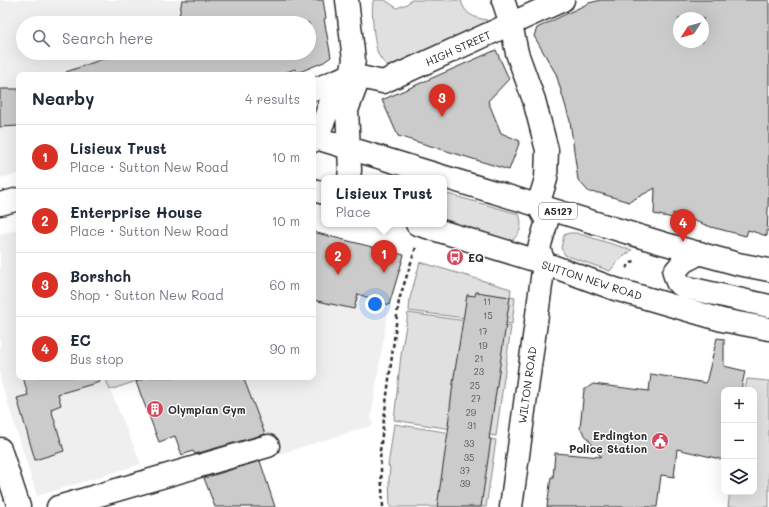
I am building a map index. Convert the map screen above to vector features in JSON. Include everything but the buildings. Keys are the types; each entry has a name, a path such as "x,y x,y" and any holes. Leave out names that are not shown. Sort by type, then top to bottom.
{"street":[{"path":"316,135 354,60 347,0"},
{"path":"503,0 511,24 517,53 534,100 547,150 546,180 538,205"},
{"name":"HIGH STREET","path":"345,78 384,82 563,0"},
{"path":"316,89 345,78"},
{"path":"345,78 356,86 347,110 349,175"},
{"name":"A5127","path":"316,140 438,175"},
{"name":"A5127","path":"447,178 738,264 769,270"},
{"path":"0,204 16,200"},
{"name":"WILTON ROAD","path":"511,507 544,263 539,248 546,221 538,205"},
{"name":"SUTTON NEW ROAD","path":"427,227 544,263 615,289 722,320 769,329"},
{"path":"700,253 683,262 674,273 678,282 684,287 769,306"},
{"path":"58,507 268,446"},
{"path":"0,449 19,507"}],"path":[{"path":"382,507 380,451 399,300 419,227"}],"shaded area":[{"path":"0,0 323,1 331,57 288,72 16,72 16,175 0,178"},
{"path":"374,0 385,0 397,8 407,4 411,0 461,0 464,9 467,12 478,18 487,20 482,29 390,68 378,54 374,35 372,6"},
{"path":"447,194 519,214 521,226 517,235 511,241 447,220"},
{"path":"16,230 16,380 106,380 141,464 37,496 0,378 0,234"},
{"path":"316,233 404,255 389,305 371,417 373,425 273,456 244,380 316,380"},
{"path":"576,233 632,250 618,261 610,271 565,255 561,248 564,235"},
{"path":"420,262 511,289 510,297 515,298 512,324 409,311 410,298"},
{"path":"408,313 511,327 496,436 394,420 401,355"},
{"path":"747,379 769,381 769,507 728,507 730,495 757,495 757,387 746,387"},
{"path":"106,380 139,380 110,390"},
{"path":"394,424 496,440 486,507 390,507 390,467 388,466"}],"place":[{"name":"Borshch","path":"442,117"},
{"name":"EC","path":"683,242"},
{"name":"EQ","path":"455,257"},
{"name":"Lisieux Trust","path":"384,273"},
{"name":"Enterprise House","path":"338,275"},
{"name":"Olympian Gym","path":"155,409"},
{"name":"Erdington Police Station","path":"660,441"}]}
